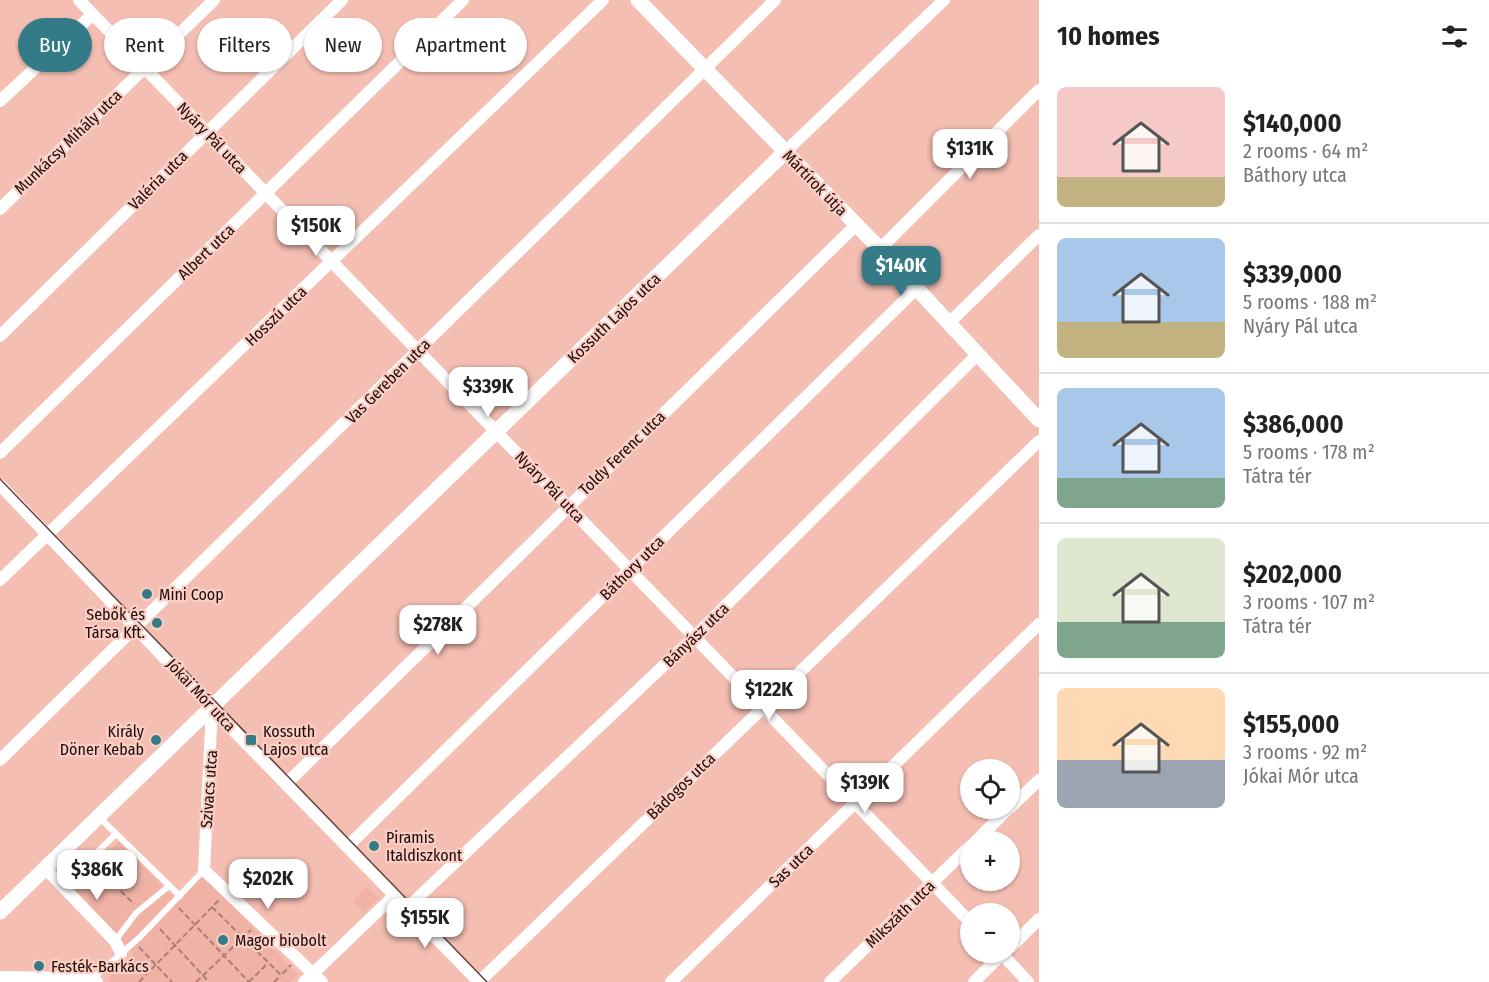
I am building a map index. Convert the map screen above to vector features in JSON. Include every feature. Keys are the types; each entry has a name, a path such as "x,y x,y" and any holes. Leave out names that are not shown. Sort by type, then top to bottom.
{"street":[{"name":"Nyáry Pál utca","path":"79,0 104,26"},
{"name":"Munkácsy Mihály utca","path":"185,28 214,0"},
{"name":"Valéria utca","path":"0,336 342,0"},
{"name":"Albert utca","path":"0,453 462,0"},
{"name":"Hosszú utca","path":"0,580 603,0"},
{"name":"Mártírok útja","path":"638,0 880,249 1039,420"},
{"name":"Vas Gereben utca","path":"0,760 775,0"},
{"name":"Kossuth Lajos utca","path":"0,912 100,818 944,0"},
{"path":"0,101 93,14"},
{"name":"Munkácsy Mihály utca","path":"0,208 140,72"},
{"name":"Nyáry Pál utca","path":"148,72 960,912"},
{"path":"880,249 1039,90"},
{"name":"Toldy Ferenc utca","path":"286,784 856,225"},
{"path":"949,323 1039,235"},
{"name":"Báthory utca","path":"347,847 916,289"},
{"name":"Bányász utca","path":"407,908 695,636 978,354"},
{"name":"Bádogos utca","path":"479,982 1039,441"},
{"name":"Jókai Mór utca","path":"0,485 479,982"},
{"name":"Sas utca","path":"671,982 1039,624"},
{"name":"Szivacs utca","path":"204,870 212,707"},
{"path":"1020,798 1039,780"},
{"path":"986,831 998,819"},
{"name":"Mikszáth utca","path":"831,982 960,856"},
{"path":"46,869 115,941 122,953"},
{"path":"204,870 297,958 311,977 322,982"},
{"path":"304,982 395,894"},
{"path":"1020,937 1039,919"},
{"path":"974,982 993,963"},
{"path":"1013,963 1028,982"},
{"path":"0,977 95,980"}],"lane":[{"path":"100,818 180,896"},
{"path":"62,886 116,834"},
{"path":"95,980 165,912 204,870"},
{"path":"115,941 136,913 169,886"}],"path":[{"path":"97,868 134,904"},
{"path":"139,982 227,892"},
{"path":"212,907 281,975"},
{"path":"184,913 249,982 268,963"},
{"path":"196,982 258,921"},
{"path":"164,933 209,982"},
{"path":"144,951 172,982"},
{"path":"274,982 297,958"}],"shaded area":[{"path":"119,841 176,900 202,875 298,974 290,982 110,982 107,979 134,953 70,889"},
{"path":"367,886 379,898 363,913 352,901"}],"tram line":[{"path":"0,479 487,982"}],"place":[{"name":"Mini Coop","path":"147,594"},
{"name":"Sebők és Társa Kft.","path":"157,623"},
{"name":"Király Döner Kebab","path":"156,740"},
{"name":"Kossuth Lajos utca","path":"251,740"},
{"name":"Piramis Italdiszkont","path":"374,846"},
{"name":"Magor biobolt","path":"223,940"},
{"name":"Festék-Barkács","path":"39,966"}]}
